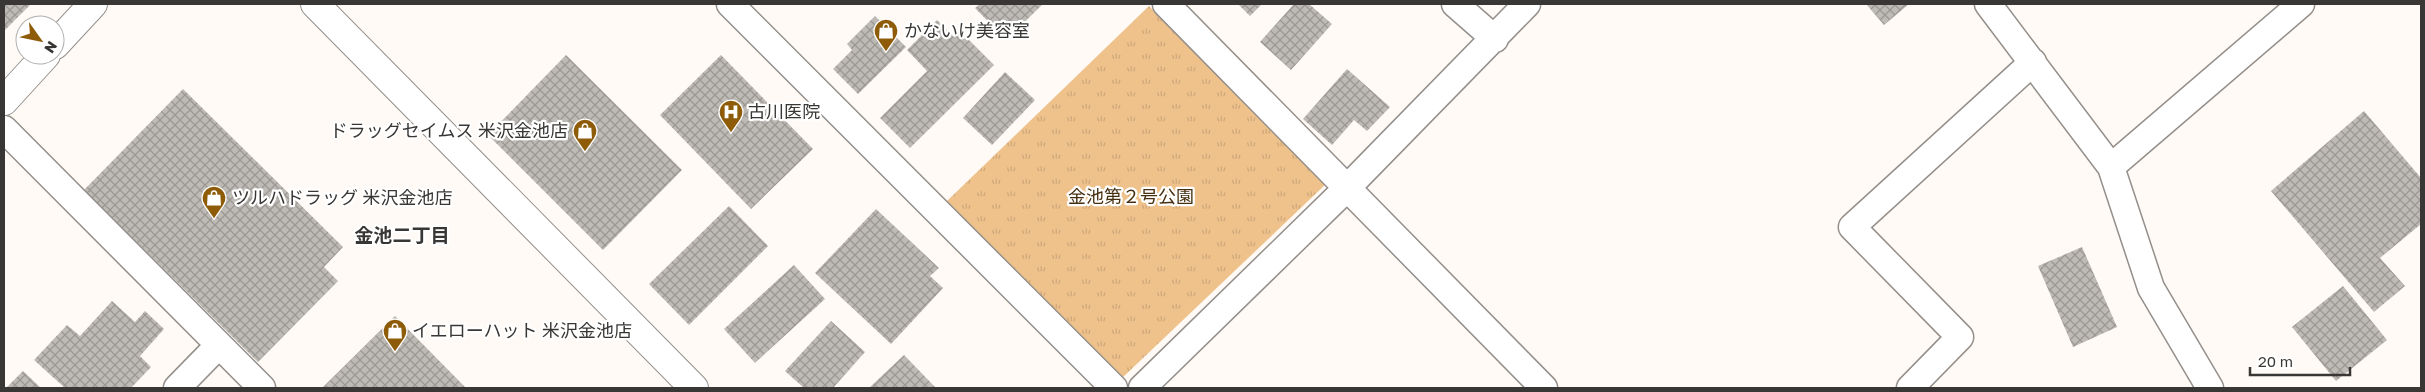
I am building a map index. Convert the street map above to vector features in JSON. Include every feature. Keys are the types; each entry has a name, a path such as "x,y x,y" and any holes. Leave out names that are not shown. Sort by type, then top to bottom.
{"street":[{"path":"65,34 94,4"},
{"path":"315,4 694,388"},
{"path":"730,4 1114,388"},
{"path":"1166,4 1346,189 1544,388"},
{"path":"1455,4 1495,39"},
{"path":"1142,388 1346,189 1528,4"},
{"path":"1988,4 2111,167 2151,288 2210,388"},
{"path":"2111,167 2301,4"},
{"path":"1910,388 1960,337 1852,227 2033,62"},
{"path":"4,101 37,65"},
{"path":"4,130 262,388"},
{"path":"177,388 219,345"}],"green space":[{"name":"金池第２号公園","path":"1149,6 1326,184 1120,380 947,201"}],"building":[{"path":"4,4 31,4 20,15 15,15 15,20 4,31"},
{"path":"980,4 1043,4 1006,40 975,8"},
{"path":"1238,4 1262,4 1250,16"},
{"path":"1294,4 1309,4 1332,24 1291,70 1260,42"},
{"path":"1866,4 1909,4 1884,25"},
{"path":"875,16 906,47 858,94 833,69 852,50 847,44"},
{"path":"937,20 954,37 960,31 994,65 910,148 880,118 927,71 907,50"},
{"name":"ドラッグセイムス 米沢金池店","path":"566,55 682,170 603,250 488,135"},
{"path":"721,55 813,149 751,209 660,115"},
{"path":"1347,69 1390,107 1367,131 1354,120 1332,145 1303,119"},
{"path":"1005,72 1035,100 992,145 963,118"},
{"name":"ツルハドラッグ 米沢金池店","path":"183,89 343,247 324,267 338,281 258,362 84,190"},
{"path":"2364,111 2421,178 2421,224 2380,258 2405,286 2374,312 2271,191"},
{"path":"729,206 768,246 689,325 649,284"},
{"path":"876,209 939,268 930,276 943,288 891,344 815,273"},
{"path":"2082,247 2117,327 2073,347 2038,266"},
{"path":"794,265 825,299 755,363 724,329"},
{"path":"2343,286 2387,340 2336,381 2292,327"},
{"path":"112,301 135,322 145,311 164,329 140,356 151,367 131,388 65,388 34,360 67,325 80,336"},
{"name":"イエローハット 米沢金池店","path":"395,316 466,388 322,388"},
{"path":"831,321 865,352 833,388 804,388 785,371"},
{"path":"904,355 936,388 869,388"},
{"path":"23,371 41,388 6,388"}],"place":[{"name":"かないけ美容室","path":"886,52"},
{"name":"古川医院","path":"731,133"},
{"name":"ドラッグセイムス 米沢金池店","path":"585,152"},
{"name":"ツルハドラッグ 米沢金池店","path":"214,219"},
{"name":"イエローハット 米沢金池店","path":"395,352"}],"district":[{"name":"金池二丁目","path":"402,235"}]}
